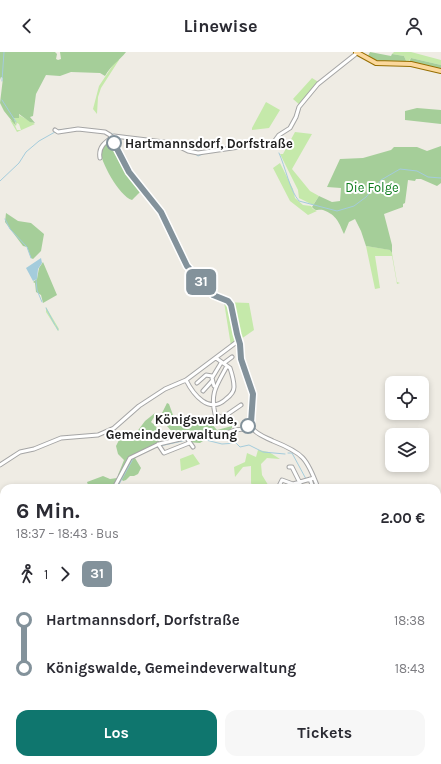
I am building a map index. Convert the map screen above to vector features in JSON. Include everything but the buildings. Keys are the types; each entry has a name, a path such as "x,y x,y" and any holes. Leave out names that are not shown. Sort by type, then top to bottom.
{"main road":[{"path":"356,52 376,63 411,64 441,71"}],"street":[{"path":"112,137 170,143 198,153 246,146 268,146 274,144 279,134 290,128 296,117 299,106 318,84 356,52"},
{"path":"56,131 78,129 105,132 112,137 129,172 161,212 187,266 213,295 228,301 231,305 238,341 240,344 241,359 253,394 252,428"},
{"path":"100,158 100,149 112,137"},
{"path":"0,465 20,452 34,449 61,438 94,436 108,431 119,425 139,406 172,386 186,380 238,341"},
{"path":"232,356 222,363 212,376 214,386 213,405 216,415 222,418 241,405"},
{"path":"186,380 197,397 207,404 213,405 223,402 234,389 232,375 230,368 216,358"},
{"path":"214,386 227,366"},
{"path":"197,383 206,375 212,376"},
{"path":"203,391 212,381"},
{"path":"116,484 130,458 159,445 222,435 234,430 252,428 260,435 285,446 301,456 310,466 313,484"},
{"path":"159,445 164,453 188,440"},
{"path":"188,440 193,447"},
{"path":"289,467 292,467 300,482"},
{"path":"280,484 282,480 290,484 312,478"},
{"path":"312,478 316,484"}],"green space":[{"path":"0,52 55,52 57,54 56,59 58,60 61,59 60,52 126,52 105,76 100,73 71,72 60,76 46,75 36,94 33,116 30,117 35,123 30,122 19,114 19,118 14,118 16,126 4,111 0,103 3,78 1,77 0,80"},
{"path":"370,52 391,56 392,54 404,56 407,63 380,62 368,56"},
{"path":"394,52 411,52 441,60 441,65 411,58 407,63 404,56 392,54"},
{"path":"411,58 441,65 441,70 409,62"},
{"path":"117,59 119,60 101,88 98,97 97,114 93,109 99,86"},
{"path":"312,78 320,83 301,106 293,99"},
{"path":"266,102 280,110 269,128 252,130 252,128"},
{"path":"417,108 441,110 441,124 405,120 405,111"},
{"path":"19,115 35,124 17,132 10,120 13,121 17,130 21,130 19,124 17,123 16,126 14,117 19,118"},
{"path":"295,132 312,134 292,169 310,191 319,196 313,205 299,198 298,190 280,154 283,154"},
{"path":"112,138 127,168 143,189 132,200 127,197 116,185 103,161 100,149"},
{"name":"Die Folge","path":"441,146 441,183 437,186 421,179 416,179 415,181 408,180 405,203 403,204 403,207 384,214 392,245 392,253 390,250 366,246 355,219 349,222 344,234 341,226 331,214 312,207 319,196 332,202 340,201 341,188 327,187 340,159 363,158 391,150 394,147 417,147 427,151"},
{"path":"280,163 293,189 295,198 303,205 311,206 317,211 308,215 290,201 273,168"},
{"path":"6,213 18,221 31,223 44,234 41,251 33,259 31,258 27,247 23,246 5,222"},
{"path":"366,246 391,250 397,282 400,283 397,284 392,256 375,256 380,288 375,289"},
{"path":"43,262 57,295 43,303 41,295 36,292 35,283 33,282 37,279 39,268"},
{"path":"224,302 249,303 254,330 231,346"},
{"path":"46,307 59,329 58,331 46,312"},
{"path":"167,403 169,404 173,415 197,423 211,423 217,430 232,426 232,428 224,435 209,437 200,443 188,441 171,431 164,421 161,415"},
{"path":"155,413 156,414 151,422 158,429 160,434 158,444 135,458 141,468 138,474 130,476 123,481 118,475 124,460 118,454 116,446 119,440 136,433 145,421"},
{"path":"258,450 269,452 280,459 267,458 261,464 262,475 268,484 251,484 251,466 243,467 235,477 234,467 245,462 247,453 256,457"},
{"path":"193,454 200,464 181,471 180,459"},
{"path":"103,476 110,479 117,478 118,480 116,484 88,484 87,482"}],"water":[{"path":"41,258 42,263 38,269 37,279 33,281 26,268"}],"waterway":[{"path":"2,81 4,52"},
{"path":"2,100 16,122"},
{"path":"58,130 77,128"},
{"path":"0,181 19,163 26,152 39,141 55,132"},
{"path":"109,133 116,135"},
{"path":"133,137 151,139"},
{"path":"271,147 276,149"},
{"path":"220,151 236,149"},
{"path":"194,153 198,156 203,154"},
{"path":"279,153 290,185 299,201 337,211 354,206 366,197 381,180 400,169 417,171 428,177 441,178"},
{"path":"5,219 10,229 27,247 31,258"},
{"path":"36,280 37,290 42,302"},
{"path":"46,308 55,325"},
{"path":"56,326 58,330"},
{"path":"190,440 202,439 222,444 236,443 240,447 249,445 263,452 285,454"},
{"path":"160,446 187,440"},
{"path":"288,453 292,453 306,479"},
{"path":"119,484 134,457"}],"bus line":[{"name":"31","path":"114,143 129,172 153,200 161,212 187,266 213,295 228,301 231,305 238,341 240,342 241,359 253,394 253,411 251,423 248,424 248,426"}],"place":[{"name":"Hartmannsdorf, Dorfstraße","path":"114,143"},
{"name":"Königswalde, Gemeindeverwaltung","path":"248,426"}]}
